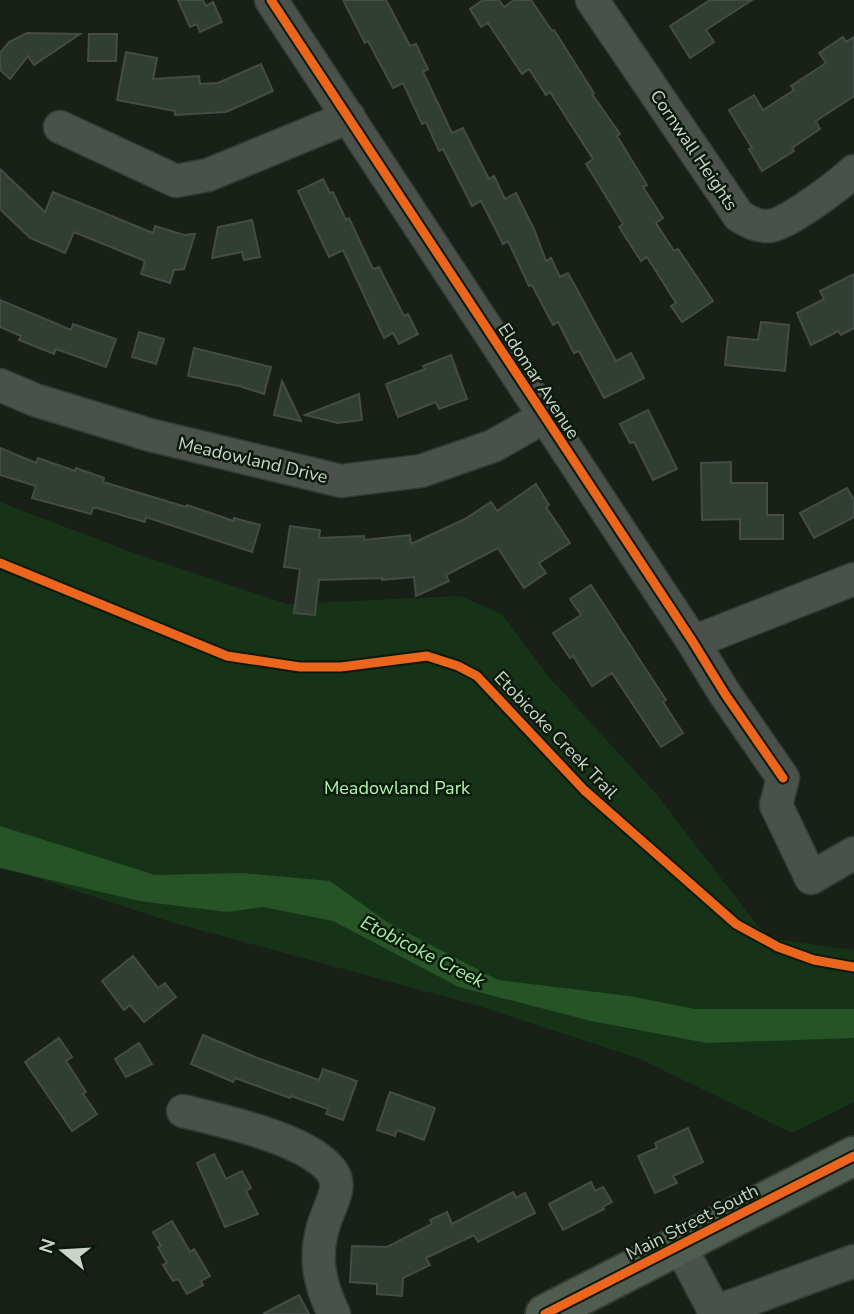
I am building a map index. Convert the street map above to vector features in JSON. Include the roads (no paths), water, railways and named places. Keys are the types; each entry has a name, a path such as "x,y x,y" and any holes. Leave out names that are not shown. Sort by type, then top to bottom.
{"main road":[{"name":"Main Street South","path":"545,1314 854,1156"}],"street":[{"name":"Eldomar Avenue","path":"271,0 725,694 783,778 776,805 811,878 854,853"},
{"name":"Cornwall Heights","path":"598,2 739,216 753,224 769,226 784,221 854,171"},
{"path":"60,127 176,181 208,175 348,117"},
{"name":"Meadowland Drive","path":"0,385 35,400 150,435 341,481 421,471 493,446 544,417"},
{"path":"693,642 854,579"},
{"path":"183,1111 262,1132 309,1151 330,1168 337,1187 321,1232 317,1264 326,1297 334,1314"},
{"path":"680,1246 714,1313 854,1261"}],"water":[{"name":"Etobicoke Creek","path":"0,826 155,875 242,873 330,881 387,922 498,980 629,996 695,1009 854,1009 854,1038 707,1043 591,1021 459,987 333,921 263,907 227,912 139,901 0,868"}],"park label":[{"name":"Meadowland Park","path":"397,788"}]}
